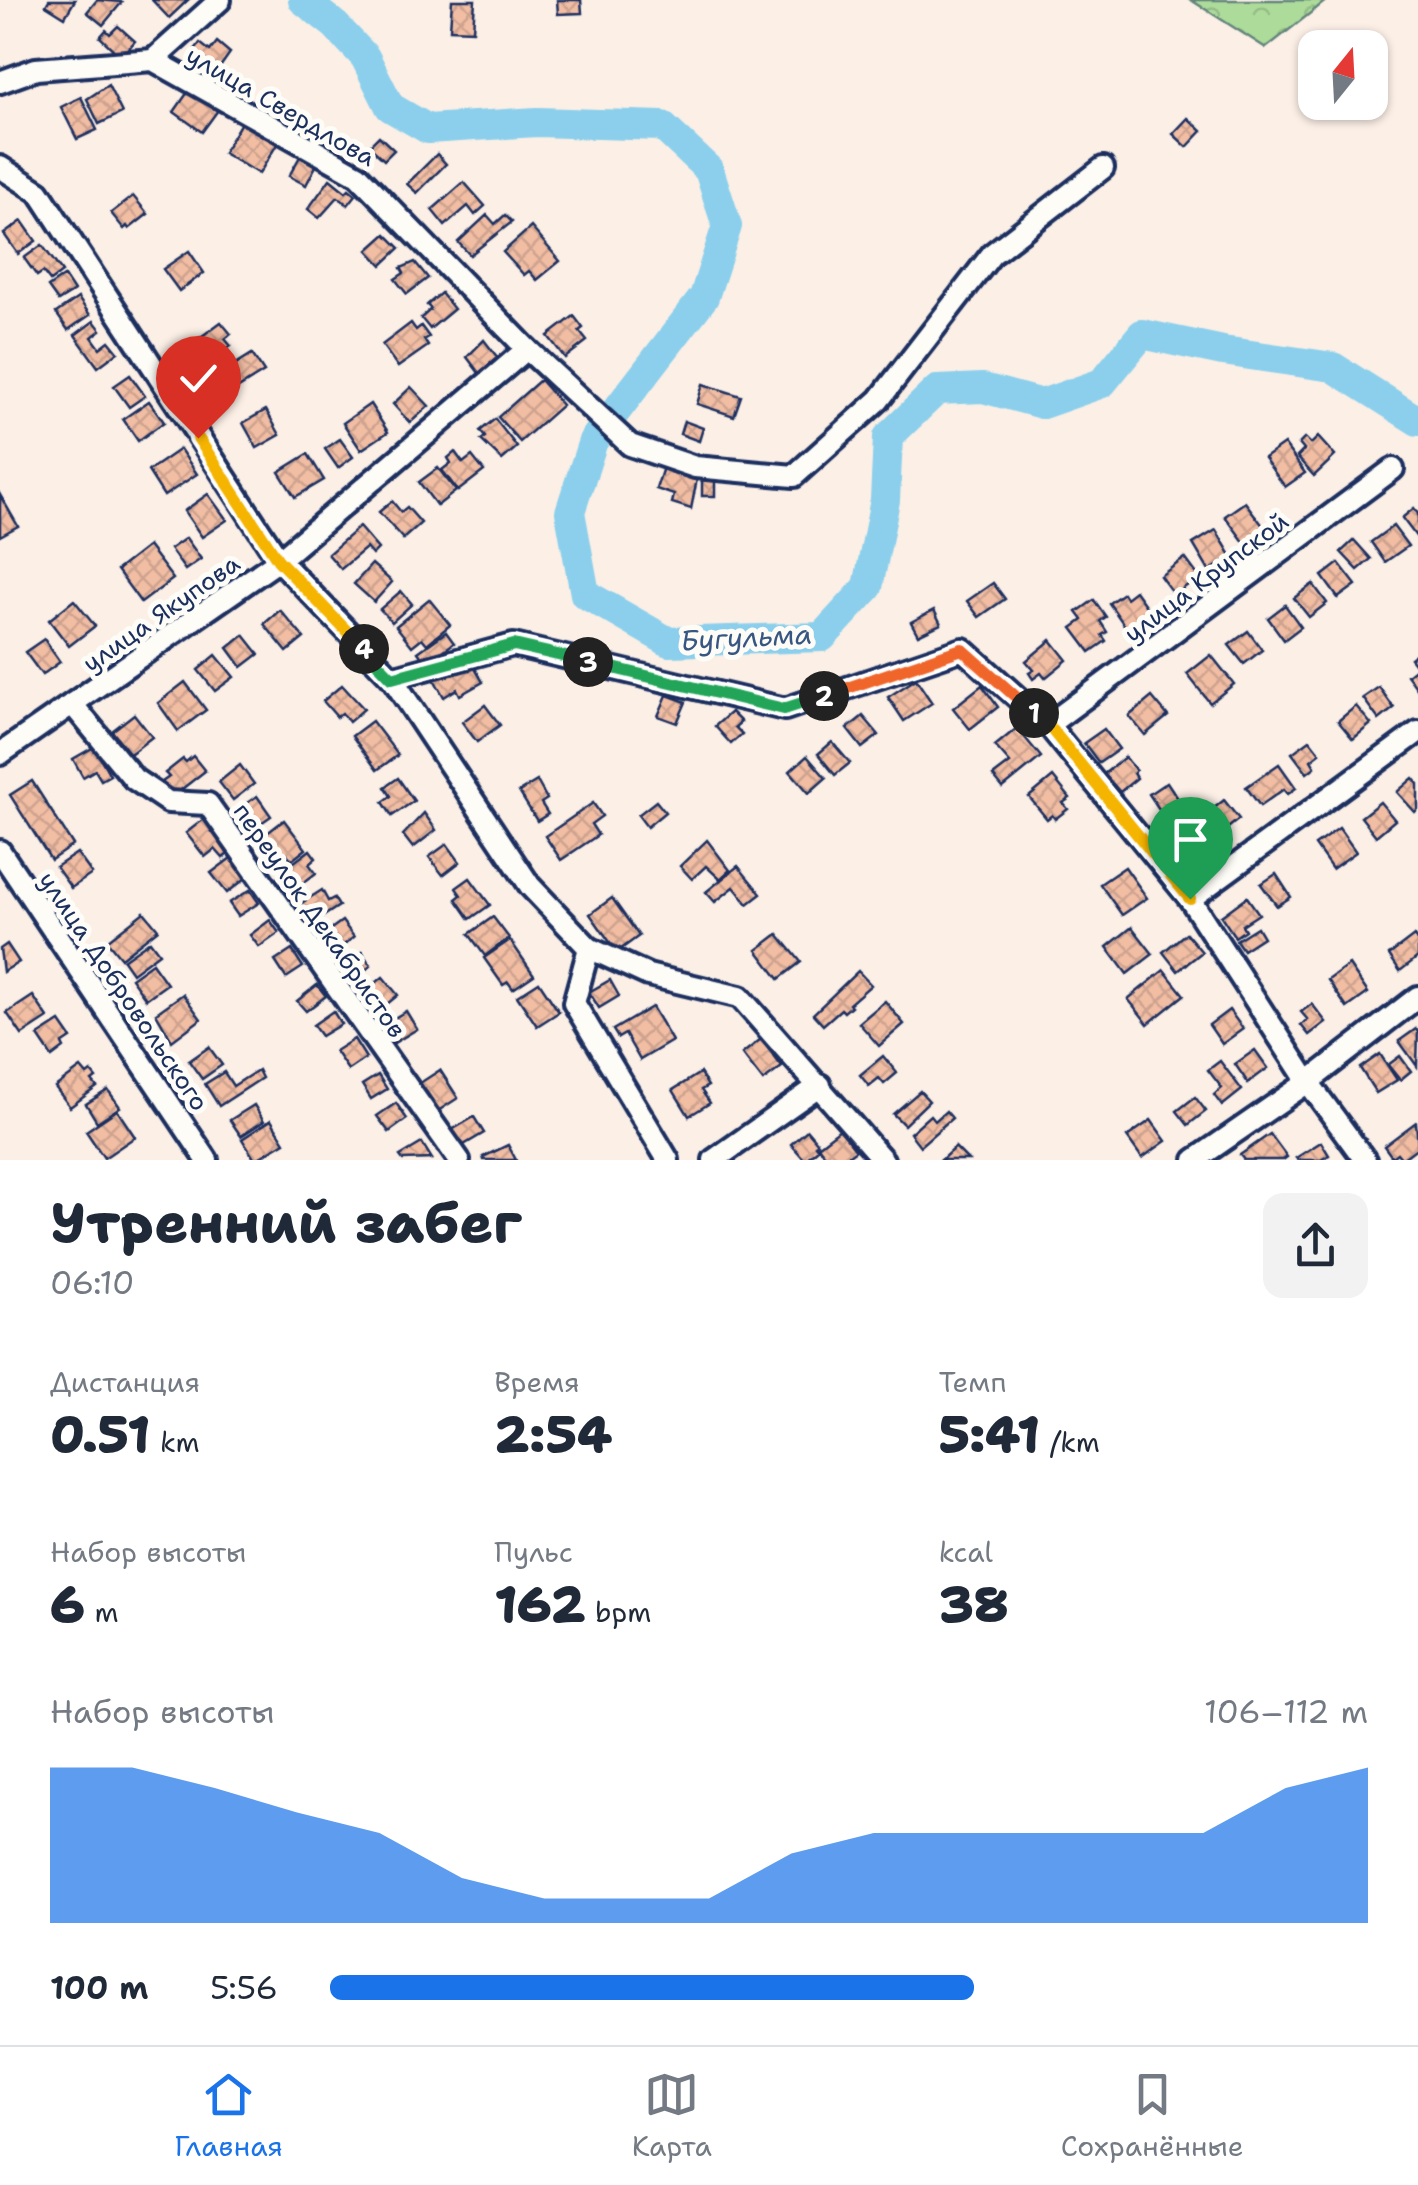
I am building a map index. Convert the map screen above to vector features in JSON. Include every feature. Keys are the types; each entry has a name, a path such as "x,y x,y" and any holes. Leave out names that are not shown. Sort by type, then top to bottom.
{"street":[{"path":"152,60 220,0"},
{"name":"улица Свердлова","path":"2,76 36,69 152,60 358,175 527,349 630,445 695,467 794,476 879,400 992,254 1103,168"},
{"path":"0,167 38,192 278,560 392,678 530,886 588,948 648,975 740,996 883,1160"},
{"name":"улица Якупова","path":"0,754 278,560 527,349"},
{"name":"улица Крупской","path":"1048,725 1393,469"},
{"path":"392,678 514,645 784,709 962,649 1048,725 1190,899 1308,1082 1364,1160"},
{"name":"переулок Декабристов","path":"74,705 134,778 168,802 208,804 458,1160"},
{"path":"1190,899 1418,732"},
{"name":"улица Добровольского","path":"0,850 208,1160"},
{"path":"588,948 574,1003 668,1160"},
{"path":"1195,1160 1308,1082 1418,998"},
{"path":"714,1160 820,1085"}],"green space":[{"path":"1191,0 1327,0 1266,48"}],"building":[{"path":"49,0 75,0 65,17 46,5"},
{"path":"97,0 122,2 103,25 87,12"},
{"path":"152,0 188,0 169,18"},
{"path":"452,0 475,0 473,30 450,29"},
{"path":"557,0 581,0 582,13 558,14"},
{"path":"118,26 135,41 121,57 100,37"},
{"path":"217,42 230,53 218,70 194,51 200,43 210,51"},
{"path":"108,85 122,113 99,124 87,99"},
{"path":"190,89 218,110 202,132 174,112"},
{"path":"81,97 97,130 77,139 61,107"},
{"path":"1188,118 1202,131 1187,147 1173,134"},
{"path":"243,119 279,141 259,174 223,153"},
{"path":"379,136 394,150 384,160 369,146"},
{"path":"302,153 318,162 306,185 289,176"},
{"path":"437,154 446,164 417,193 407,184"},
{"path":"330,179 356,195 348,205 338,197 319,218 308,209"},
{"path":"464,182 485,206 475,215 468,206 445,226 432,210"},
{"path":"133,196 148,214 124,229 111,213"},
{"path":"487,215 495,224 505,215 512,222 470,255 458,242"},
{"path":"22,221 36,241 18,254 4,234"},
{"path":"531,227 560,261 537,280 529,271 524,275 503,252"},
{"path":"386,234 400,248 382,265 368,250"},
{"path":"42,245 62,272 50,281 43,272 37,276 24,258"},
{"path":"189,251 204,273 179,291 163,269"},
{"path":"415,262 428,278 407,294 395,279 404,273 401,268"},
{"path":"64,276 74,291 58,301 48,287"},
{"path":"441,293 454,309 430,329 421,318 431,309 427,305"},
{"path":"78,298 90,315 68,330 56,313"},
{"path":"574,316 587,341 565,358 548,336"},
{"path":"94,321 101,330 92,337 100,348 109,341 118,352 98,367 75,335"},
{"path":"221,322 231,334 225,339 231,346 223,352 217,346 208,353 198,339"},
{"path":"411,323 416,330 421,326 429,337 424,340 428,346 398,367 382,345"},
{"path":"484,340 498,358 479,373 467,357"},
{"path":"252,354 264,372 232,392 220,374"},
{"path":"130,375 145,396 129,407 114,386"},
{"path":"540,380 562,405 520,442 498,417"},
{"path":"703,384 741,396 734,416 697,404"},
{"path":"411,387 429,406 410,423 393,404"},
{"path":"149,401 164,422 138,441 123,419"},
{"path":"370,404 388,432 361,450 343,423"},
{"path":"266,410 280,435 257,448 243,423"},
{"path":"495,419 517,447 502,460 481,440 485,437 480,431"},
{"path":"684,421 703,428 699,441 680,434"},
{"path":"1318,437 1335,456 1314,476 1297,457 1304,450 1299,444 1305,438 1311,444"},
{"path":"340,439 353,457 338,468 325,449"},
{"path":"1284,444 1305,473 1285,487 1264,458"},
{"path":"180,449 197,474 164,496 148,471"},
{"path":"455,452 463,463 472,456 484,471 458,491 442,470 451,463 448,458"},
{"path":"308,454 324,480 295,497 279,472"},
{"path":"664,464 698,474 691,509 672,503 674,495 656,489"},
{"path":"438,468 456,491 437,506 419,482"},
{"path":"702,479 715,479 715,496 702,496"},
{"path":"208,494 227,520 202,537 184,511"},
{"path":"0,495 18,526 0,536"},
{"path":"392,501 401,512 407,507 421,523 403,539 379,512"},
{"path":"1245,502 1267,531 1247,546 1225,516"},
{"path":"1414,508 1418,514 1418,539 1402,518"},
{"path":"1393,526 1408,546 1385,562 1371,542"},
{"path":"359,527 378,549 372,555 366,548 341,569 328,554"},
{"path":"1216,530 1232,557 1209,571 1193,544"},
{"path":"186,538 201,559 185,570 170,549"},
{"path":"1354,540 1371,559 1358,570 1341,552"},
{"path":"148,546 173,579 141,603 117,570"},
{"path":"1185,558 1199,577 1174,595 1160,576"},
{"path":"1339,563 1356,585 1338,598 1322,576"},
{"path":"372,564 392,582 374,602 354,584"},
{"path":"993,583 1005,599 979,617 967,601"},
{"path":"1313,584 1327,603 1309,617 1294,598"},
{"path":"401,591 412,604 392,622 380,609"},
{"path":"1135,591 1150,612 1127,629 1109,603 1123,593 1126,598"},
{"path":"429,599 450,625 427,644 422,638 412,646 396,626"},
{"path":"74,600 95,626 69,646 49,620"},
{"path":"1094,600 1106,617 1100,621 1107,632 1102,635 1106,641 1090,652 1072,628 1083,620 1077,612"},
{"path":"1285,605 1301,627 1284,640 1268,618"},
{"path":"280,610 304,638 287,652 264,624"},
{"path":"934,610 941,624 918,635 911,622"},
{"path":"1248,631 1262,650 1244,664 1229,645"},
{"path":"446,632 454,643 426,663 418,652"},
{"path":"244,635 259,654 242,667 228,648"},
{"path":"44,639 60,662 42,675 25,652"},
{"path":"1051,640 1067,660 1045,678 1041,673 1033,679 1029,673 1034,670 1026,661"},
{"path":"1418,652 1418,690 1407,675 1417,667 1410,658"},
{"path":"216,655 234,677 215,691 198,670"},
{"path":"1211,655 1234,684 1210,703 1187,674"},
{"path":"469,658 483,682 460,695 457,689 444,697 434,679"},
{"path":"916,679 932,703 904,721 888,697"},
{"path":"185,682 206,710 178,731 158,703"},
{"path":"342,685 364,709 349,722 342,713 337,717 323,701"},
{"path":"982,685 998,707 970,729 953,708"},
{"path":"1379,687 1394,708 1379,720 1363,698"},
{"path":"667,695 686,702 677,723 658,716"},
{"path":"1152,697 1168,716 1145,735 1129,716"},
{"path":"485,705 500,725 477,742 462,722"},
{"path":"1356,706 1371,724 1353,739 1338,721"},
{"path":"731,712 741,722 735,727 742,734 731,744 715,726"},
{"path":"134,714 152,737 130,754 112,731"},
{"path":"863,716 879,735 862,748 847,729"},
{"path":"372,721 398,755 377,770 352,736"},
{"path":"1017,728 1041,757 1003,788 993,776 1010,763 995,746"},
{"path":"1104,729 1119,749 1099,763 1084,743"},
{"path":"1310,740 1320,753 1311,760 1315,767 1307,773 1292,753"},
{"path":"832,742 850,763 835,775 818,754"},
{"path":"94,747 110,775 101,780 95,770 83,777 73,759"},
{"path":"193,756 205,771 173,796 162,782 169,777 165,773"},
{"path":"807,756 826,778 809,793 790,771"},
{"path":"1125,757 1136,770 1137,778 1120,792 1104,774"},
{"path":"1279,764 1296,788 1288,794 1284,789 1260,806 1246,787"},
{"path":"240,765 254,784 233,800 219,782"},
{"path":"1053,777 1070,798 1063,803 1068,809 1055,819 1052,815 1047,819 1029,797"},
{"path":"398,778 414,801 392,816 383,802 391,796 385,787"},
{"path":"1413,778 1418,784 1415,812 1397,792"},
{"path":"32,781 73,845 51,860 10,795"},
{"path":"537,781 547,799 541,803 548,814 537,821 519,792"},
{"path":"1167,782 1183,806 1165,818 1149,794"},
{"path":"257,796 271,816 251,830 237,810"},
{"path":"1224,800 1239,819 1223,832 1208,813"},
{"path":"656,801 665,812 647,827 638,815"},
{"path":"1380,802 1395,820 1376,836 1361,817"},
{"path":"593,803 602,816 591,824 598,835 561,860 545,836"},
{"path":"424,813 436,830 413,848 403,835"},
{"path":"204,819 231,852 223,858 215,849 205,857 186,833"},
{"path":"284,820 306,849 292,860 287,854 275,864 257,841"},
{"path":"1339,828 1356,852 1332,869 1315,845"},
{"path":"707,840 730,870 720,879 706,866 692,879 680,866"},
{"path":"447,844 460,862 443,875 429,857"},
{"path":"310,850 316,858 309,864 316,873 294,890 281,872"},
{"path":"77,853 92,874 71,888 56,867"},
{"path":"231,858 246,878 227,893 211,873"},
{"path":"738,866 761,894 748,904 734,887 715,902 706,892"},
{"path":"1125,867 1147,898 1122,915 1100,884"},
{"path":"1276,874 1291,897 1277,906 1261,884"},
{"path":"470,878 490,905 470,919 456,899 461,895 456,888"},
{"path":"250,890 259,903 238,916 229,903"},
{"path":"322,890 328,901 334,898 339,906 313,923 300,904"},
{"path":"1247,897 1259,914 1242,925 1245,930 1235,937 1221,916"},
{"path":"612,898 639,936 617,952 590,914"},
{"path":"144,912 158,929 121,958 107,941"},
{"path":"493,917 509,938 485,956 469,934"},
{"path":"270,920 279,933 259,947 250,935"},
{"path":"342,921 354,937 336,951 324,934"},
{"path":"1132,927 1153,954 1127,974 1107,947"},
{"path":"1257,927 1263,937 1243,950 1236,940"},
{"path":"1186,933 1202,952 1178,971 1163,952"},
{"path":"778,934 801,962 779,979 757,950"},
{"path":"1414,936 1418,957 1400,971 1389,955"},
{"path":"510,940 534,975 513,989 508,982 503,985 484,958"},
{"path":"150,941 159,953 132,973 123,960"},
{"path":"7,944 19,962 3,972 0,949"},
{"path":"292,950 303,967 286,978 275,961"},
{"path":"362,952 371,966 351,980 342,966"},
{"path":"152,963 167,984 146,999 131,978"},
{"path":"1349,965 1368,993 1347,1008 1328,980"},
{"path":"1164,970 1184,995 1148,1024 1128,999"},
{"path":"858,971 871,985 844,1012 841,1009 823,1025 813,1014"},
{"path":"383,977 398,995 381,1009 376,1003 371,1007 361,995"},
{"path":"610,980 619,996 599,1008 589,992"},
{"path":"539,982 559,1012 537,1026 517,996"},
{"path":"317,985 326,996 306,1011 297,1001"},
{"path":"183,994 201,1019 172,1041 156,1013"},
{"path":"33,996 48,1018 22,1035 7,1013"},
{"path":"885,1001 904,1024 879,1046 859,1023"},
{"path":"1312,1004 1326,1022 1309,1035 1301,1025 1308,1020 1301,1012"},
{"path":"652,1007 672,1041 640,1060 625,1034 618,1038 613,1030"},
{"path":"1229,1010 1243,1029 1222,1044 1209,1025"},
{"path":"333,1011 341,1024 321,1036 313,1025"},
{"path":"406,1011 417,1029 394,1043 383,1025"},
{"path":"60,1022 71,1038 52,1057 38,1036"},
{"path":"1418,1031 1417,1066 1399,1041"},
{"path":"354,1039 366,1058 348,1070 335,1051"},
{"path":"761,1039 782,1067 763,1081 742,1054"},
{"path":"209,1047 222,1065 202,1079 189,1061"},
{"path":"1255,1050 1268,1068 1248,1083 1235,1064"},
{"path":"1380,1054 1397,1080 1376,1093 1360,1068"},
{"path":"883,1056 897,1073 884,1084 879,1078 869,1086 860,1075"},
{"path":"1400,1056 1411,1071 1400,1080 1388,1065"},
{"path":"1220,1061 1242,1090 1222,1106 1214,1095 1222,1088 1208,1070"},
{"path":"81,1068 87,1075 91,1072 97,1087 70,1107 55,1087"},
{"path":"258,1070 262,1078 219,1106 205,1084 224,1072 233,1086"},
{"path":"440,1070 458,1098 438,1111 420,1083"},
{"path":"700,1073 708,1086 701,1090 710,1103 689,1116 673,1090"},
{"path":"378,1075 387,1089 371,1099 362,1085"},
{"path":"108,1090 120,1107 97,1122 86,1104"},
{"path":"920,1091 929,1101 904,1125 893,1114"},
{"path":"1195,1097 1206,1111 1188,1125 1177,1111"},
{"path":"396,1103 407,1119 389,1132 377,1116"},
{"path":"254,1105 264,1121 241,1136 230,1120"},
{"path":"117,1110 135,1137 104,1158 86,1131"},
{"path":"946,1111 952,1118 920,1146 910,1133 930,1115 935,1121"},
{"path":"474,1117 484,1133 462,1146 452,1130"},
{"path":"271,1120 285,1142 255,1160 242,1139"},
{"path":"1151,1120 1166,1141 1142,1158 1127,1137"},
{"path":"1416,1122 1418,1147 1402,1159 1397,1153 1392,1157 1384,1146"},
{"path":"840,1129 856,1150 842,1160 829,1160 818,1146"},
{"path":"807,1130 818,1143 818,1149 805,1160 791,1144"},
{"path":"1270,1134 1287,1157 1244,1160 1240,1155"},
{"path":"1321,1142 1329,1155 1321,1160 1296,1158"},
{"path":"422,1143 432,1159 403,1160 400,1156"},
{"path":"508,1145 516,1160 484,1160 483,1157"},
{"path":"955,1147 968,1160 941,1160"}],"waterway":[{"name":"Бугульма","path":"303,0 335,25 365,57 390,107 428,129 537,122 662,126 709,170 727,226 704,297 593,441 570,512 585,594 669,642 822,637 868,587 885,500 888,437 937,390 983,388 1042,404 1102,383 1142,334 1333,367 1418,421"}],"route":[{"path":"198,438 278,560 392,678 514,645 784,709 962,649 1048,725 1190,899"}]}
